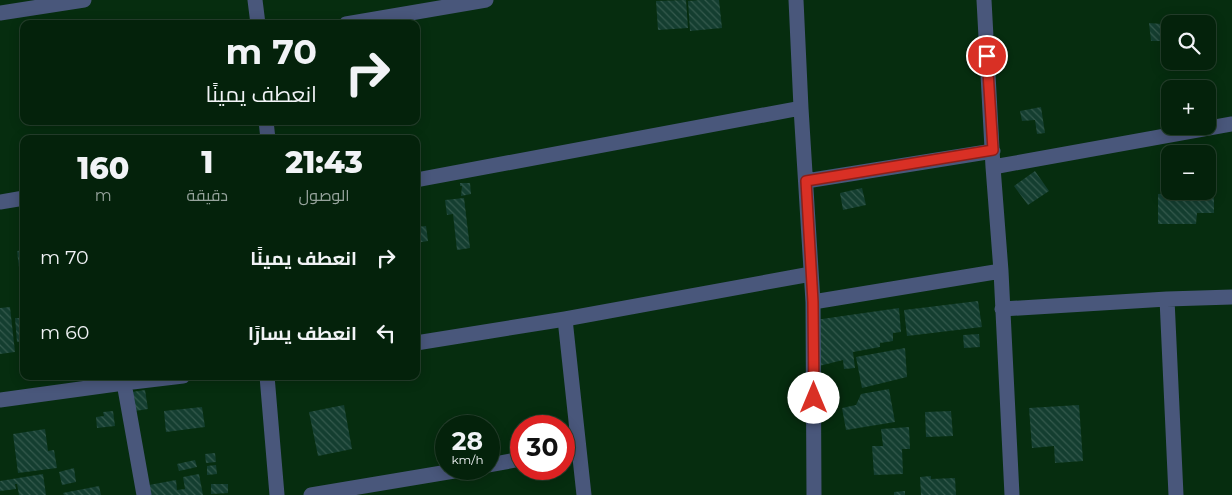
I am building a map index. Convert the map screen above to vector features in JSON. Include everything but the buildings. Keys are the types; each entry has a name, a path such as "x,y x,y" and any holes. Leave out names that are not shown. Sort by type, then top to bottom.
{"street":[{"path":"0,13 84,0"},
{"path":"255,0 258,20"},
{"path":"369,20 486,0"},
{"path":"796,0 800,108 813,302 814,495"},
{"path":"984,0 1001,271 1012,495"},
{"path":"420,179 800,108"},
{"path":"993,167 1232,124"},
{"path":"806,181 993,150"},
{"path":"0,202 20,199"},
{"path":"813,302 1001,271"},
{"path":"420,342 565,319 811,274"},
{"path":"1002,308 1232,296"},
{"path":"1166,299 1176,495"},
{"path":"565,319 584,495"},
{"path":"0,400 148,380"},
{"path":"267,380 277,495"},
{"path":"124,383 144,495"},
{"path":"575,451 579,450"},
{"path":"311,495 435,474"}],"route":[{"path":"814,398 813,302 806,181 993,150 987,56"}]}
